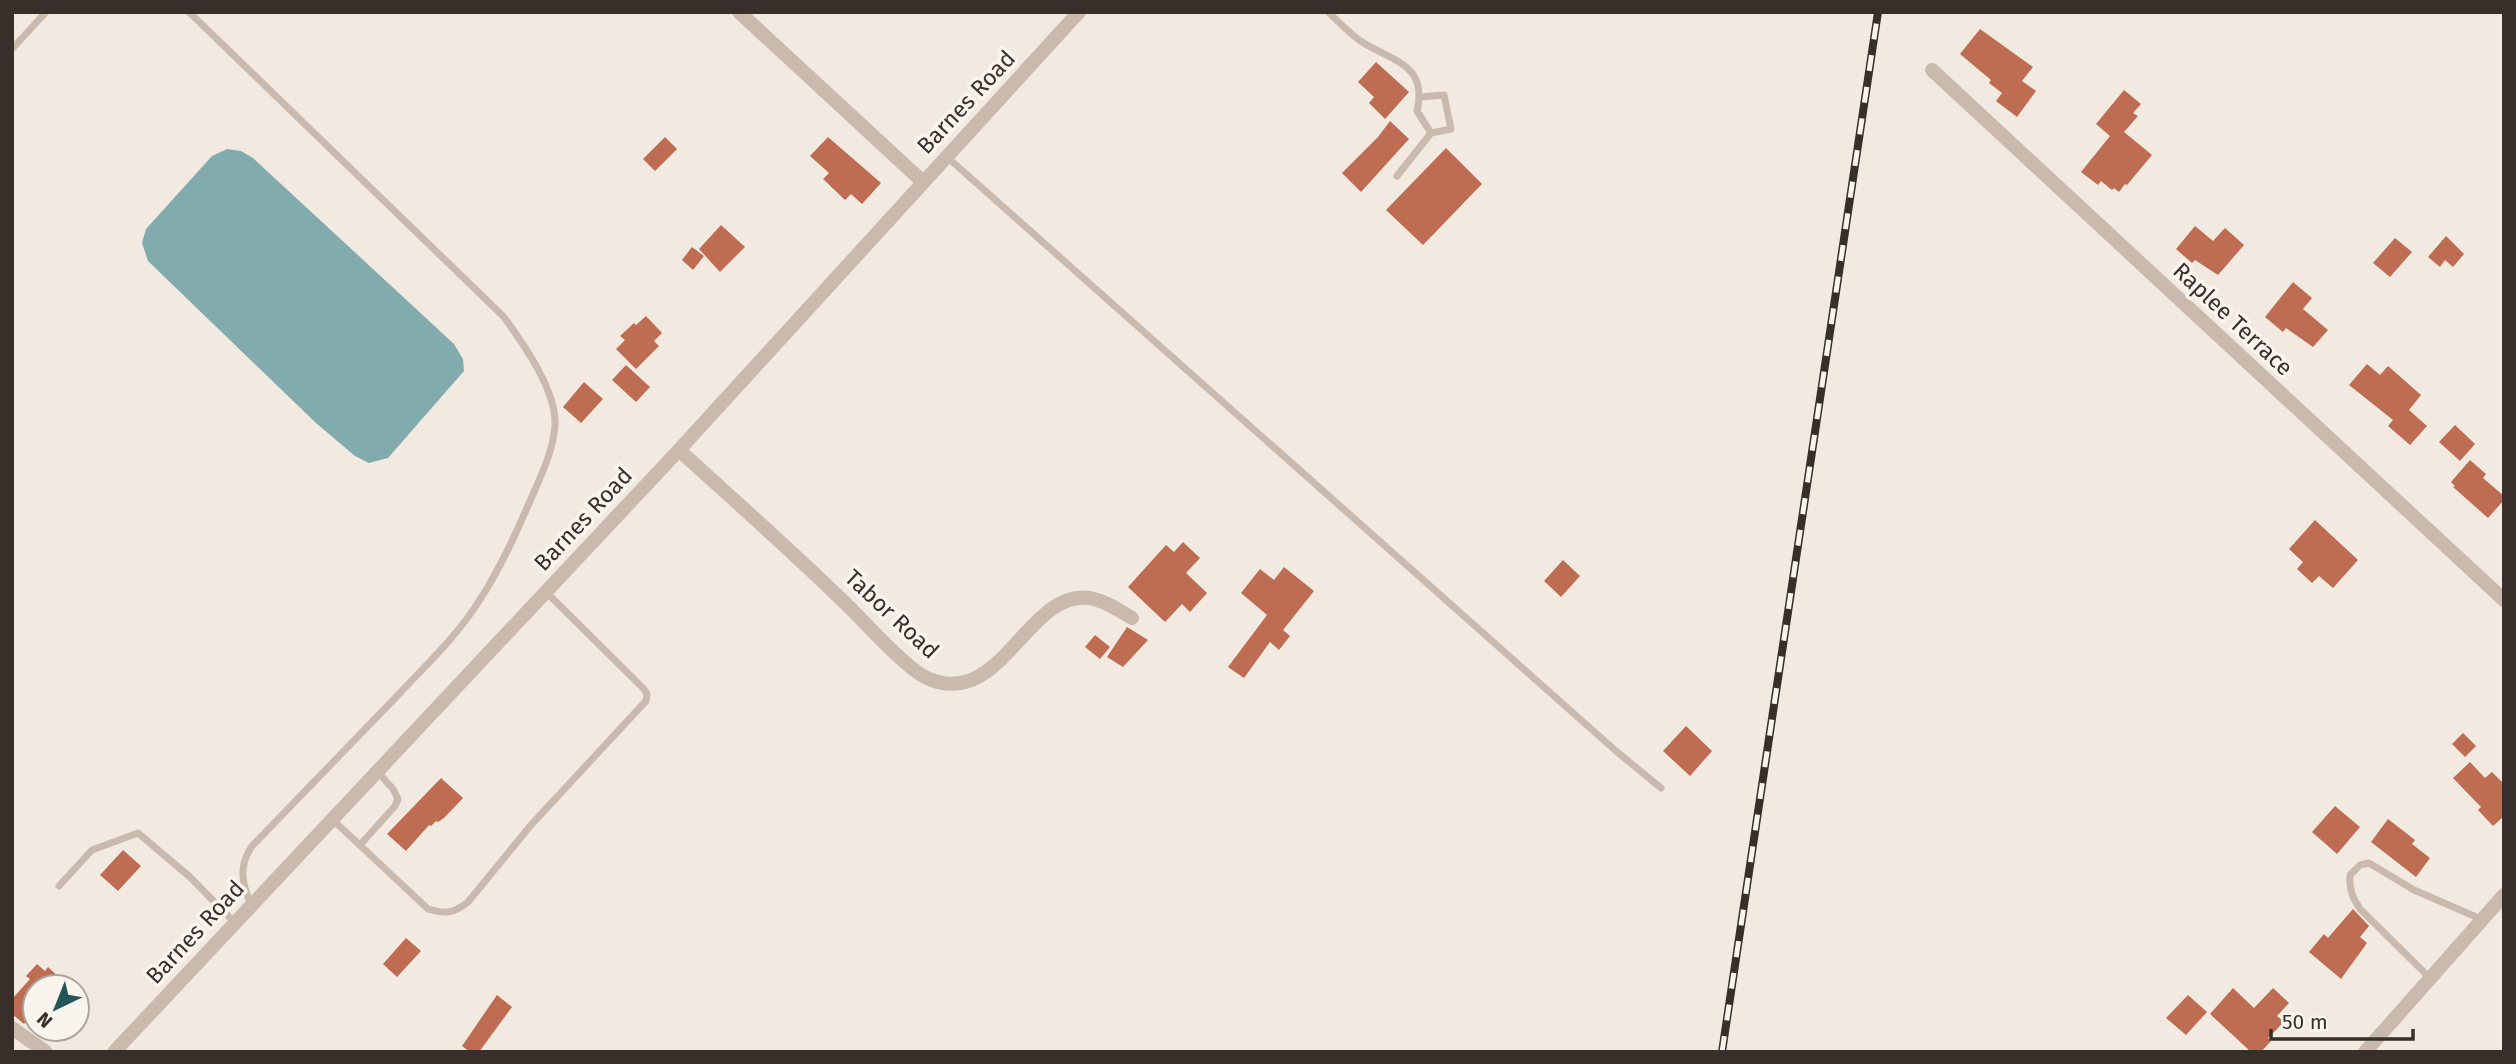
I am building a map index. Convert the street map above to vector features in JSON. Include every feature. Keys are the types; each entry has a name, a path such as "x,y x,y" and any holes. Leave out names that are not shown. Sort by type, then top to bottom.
{"street":[{"path":"740,12 923,182"},
{"name":"Barnes Road","path":"114,1052 679,450 1079,12"},
{"name":"Raplee Terrace","path":"1932,70 2504,600"},
{"name":"Tabor Road","path":"679,450 751,512 902,657 929,679 961,683 982,674 999,662 1050,610 1073,599 1090,598 1132,618"},
{"path":"2365,1052 2504,895"},
{"path":"12,1028 46,1052"}],"lane":[{"path":"12,49 46,12"},
{"path":"189,12 504,317 542,378 555,425 552,446 538,481 498,571 478,603 425,667 246,855 242,884 251,905"},
{"path":"1328,12 1360,41 1402,61 1417,79 1420,97 1417,111 1431,133"},
{"path":"1397,176 1431,133 1451,129 1444,95 1420,97"},
{"path":"946,157 1224,401 1357,523 1661,788"},
{"path":"332,819 428,909 444,914 456,911 468,902 531,825 642,707 647,694 546,592"},
{"path":"360,845 395,806 398,799 377,771"},
{"path":"59,886 92,850 138,833 190,877 235,923"},
{"path":"2430,978 2361,910 2353,899 2349,886 2350,875 2360,865 2369,863 2414,890 2482,919"}],"water":[{"path":"227,149 241,151 253,158 454,344 463,359 464,371 388,458 369,463 355,456 316,423 148,261 142,243 146,229 212,156"}],"building":[{"path":"1980,29 2033,67 2022,81 2036,91 2017,117 1996,101 2002,93 1989,83 1991,80 1960,54"},
{"path":"1376,62 1409,92 1385,119 1369,103 1374,97 1358,82"},
{"path":"2124,90 2141,104 2133,113 2138,116 2124,132 2152,155 2119,192 2101,181 2098,185 2081,172 2110,136 2096,124"},
{"path":"1390,121 1409,139 1361,192 1342,173"},
{"path":"665,137 677,149 655,171 643,159"},
{"path":"828,137 881,183 862,204 851,194 845,200 823,179 829,173 810,156"},
{"path":"1446,148 1482,184 1423,245 1386,210"},
{"path":"721,225 745,247 720,272 699,249"},
{"path":"2195,226 2213,241 2225,228 2244,245 2218,275 2195,260 2192,263 2176,249"},
{"path":"2446,236 2464,254 2453,267 2445,260 2440,267 2428,257"},
{"path":"2395,238 2412,252 2390,277 2373,263"},
{"path":"692,247 704,256 693,270 682,260"},
{"path":"2293,282 2312,298 2303,309 2328,330 2313,347 2286,328 2283,332 2265,317"},
{"path":"646,316 662,333 654,341 659,346 636,369 616,349 625,340 620,336"},
{"path":"2367,364 2380,375 2388,366 2421,395 2409,410 2427,426 2410,445 2388,426 2393,420 2349,385"},
{"path":"626,365 650,387 636,402 612,380"},
{"path":"584,382 603,399 581,423 563,407"},
{"path":"2455,425 2475,444 2460,461 2439,442"},
{"path":"2470,460 2486,474 2483,478 2504,496 2504,500 2488,518 2453,487 2455,486 2451,482"},
{"path":"2315,520 2358,560 2333,588 2319,576 2312,583 2297,569 2303,562 2289,549"},
{"path":"1183,542 1200,558 1186,573 1207,593 1190,612 1182,604 1165,622 1128,587 1166,545 1174,552"},
{"path":"1563,560 1580,576 1561,597 1544,581"},
{"path":"1284,567 1314,591 1283,630 1290,636 1279,650 1270,642 1244,678 1228,667 1267,615 1241,593 1260,569 1274,580"},
{"path":"1127,627 1148,640 1123,667 1107,657"},
{"path":"1095,635 1110,647 1100,659 1085,647"},
{"path":"1686,726 1712,751 1690,776 1663,751"},
{"path":"2463,733 2476,746 2465,757 2452,744"},
{"path":"2470,762 2485,778 2492,772 2504,784 2504,816 2493,826 2478,810 2481,807 2453,778"},
{"path":"441,778 463,798 444,818 429,825 406,851 387,834"},
{"path":"2335,806 2360,827 2337,854 2312,832"},
{"path":"2388,819 2415,840 2412,844 2430,858 2416,877 2371,842"},
{"path":"123,850 141,866 118,891 100,875"},
{"path":"2353,909 2369,926 2360,937 2367,943 2341,979 2309,952 2324,934 2328,938"},
{"path":"406,938 421,951 397,977 383,964"},
{"path":"37,964 45,971 48,967 54,973 29,973"},
{"path":"2233,988 2254,1008 2273,988 2289,1003 2277,1016 2284,1022 2268,1038 2271,1041 2261,1052 2251,1052 2210,1014"},
{"path":"21,989 21,1022 12,1014 12,999"},
{"path":"497,995 512,1007 479,1052 470,1052 462,1046"},
{"path":"2188,995 2207,1012 2186,1035 2166,1018"}],"railway":[{"path":"1722,1052 1878,12"}]}
